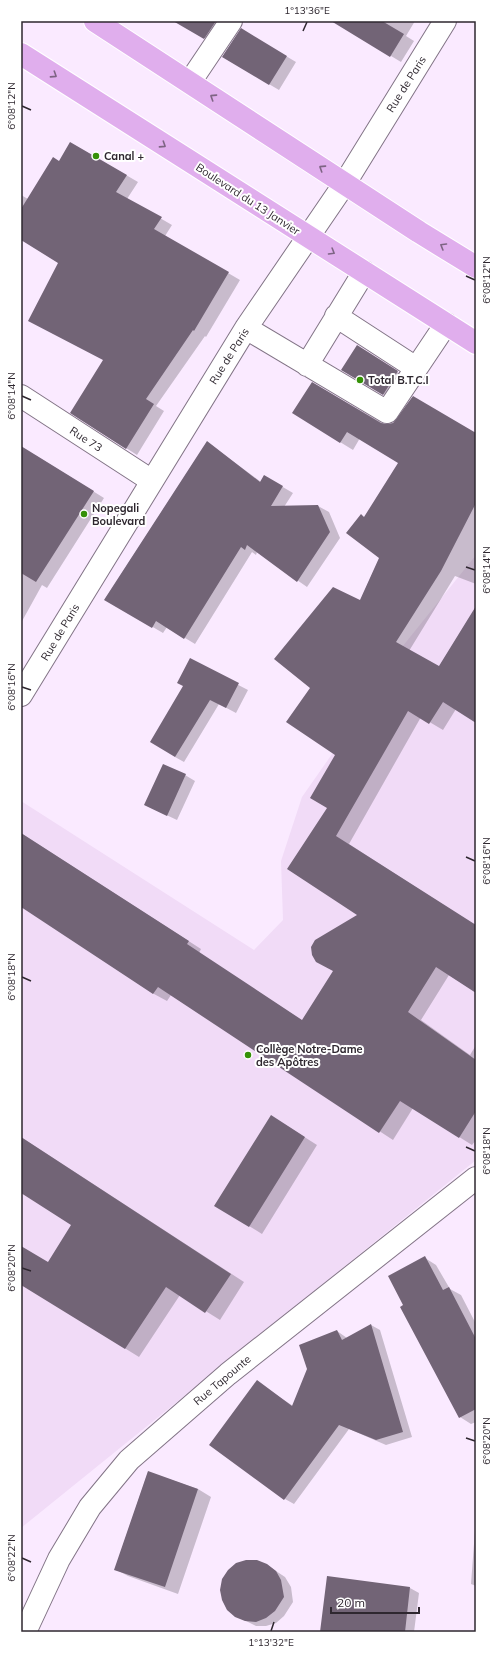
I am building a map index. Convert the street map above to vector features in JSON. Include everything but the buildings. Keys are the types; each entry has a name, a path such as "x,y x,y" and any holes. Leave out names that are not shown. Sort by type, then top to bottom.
{"highway":[{"path":"95,21 476,267"},
{"name":"Boulevard du 13 Janvier","path":"21,54 476,343"}],"street":[{"path":"190,82 231,21"},
{"name":"Rue de Paris","path":"21,695 246,328 345,183 445,21"},
{"path":"307,365 364,272"},
{"path":"336,316 416,368"},
{"path":"246,328 387,412 446,324"},
{"name":"Rue 73","path":"21,396 152,481"},
{"name":"Rue Tapounte","path":"24,1626 59,1560 90,1507 129,1460 228,1374 476,1178"}],"shaded area":[{"name":"Collège Notre-Dame des Apôtres","path":"476,555 476,1160 21,1528 21,801 254,950 283,920 281,861 302,797 346,734 386,667"}],"place":[{"name":"Canal +","path":"96,156"},
{"name":"Total B.T.C.I","path":"360,380"},
{"name":"Nopegali Boulevard","path":"84,514"},
{"name":"Collège Notre-Dame des Apôtres","path":"248,1055"}]}
